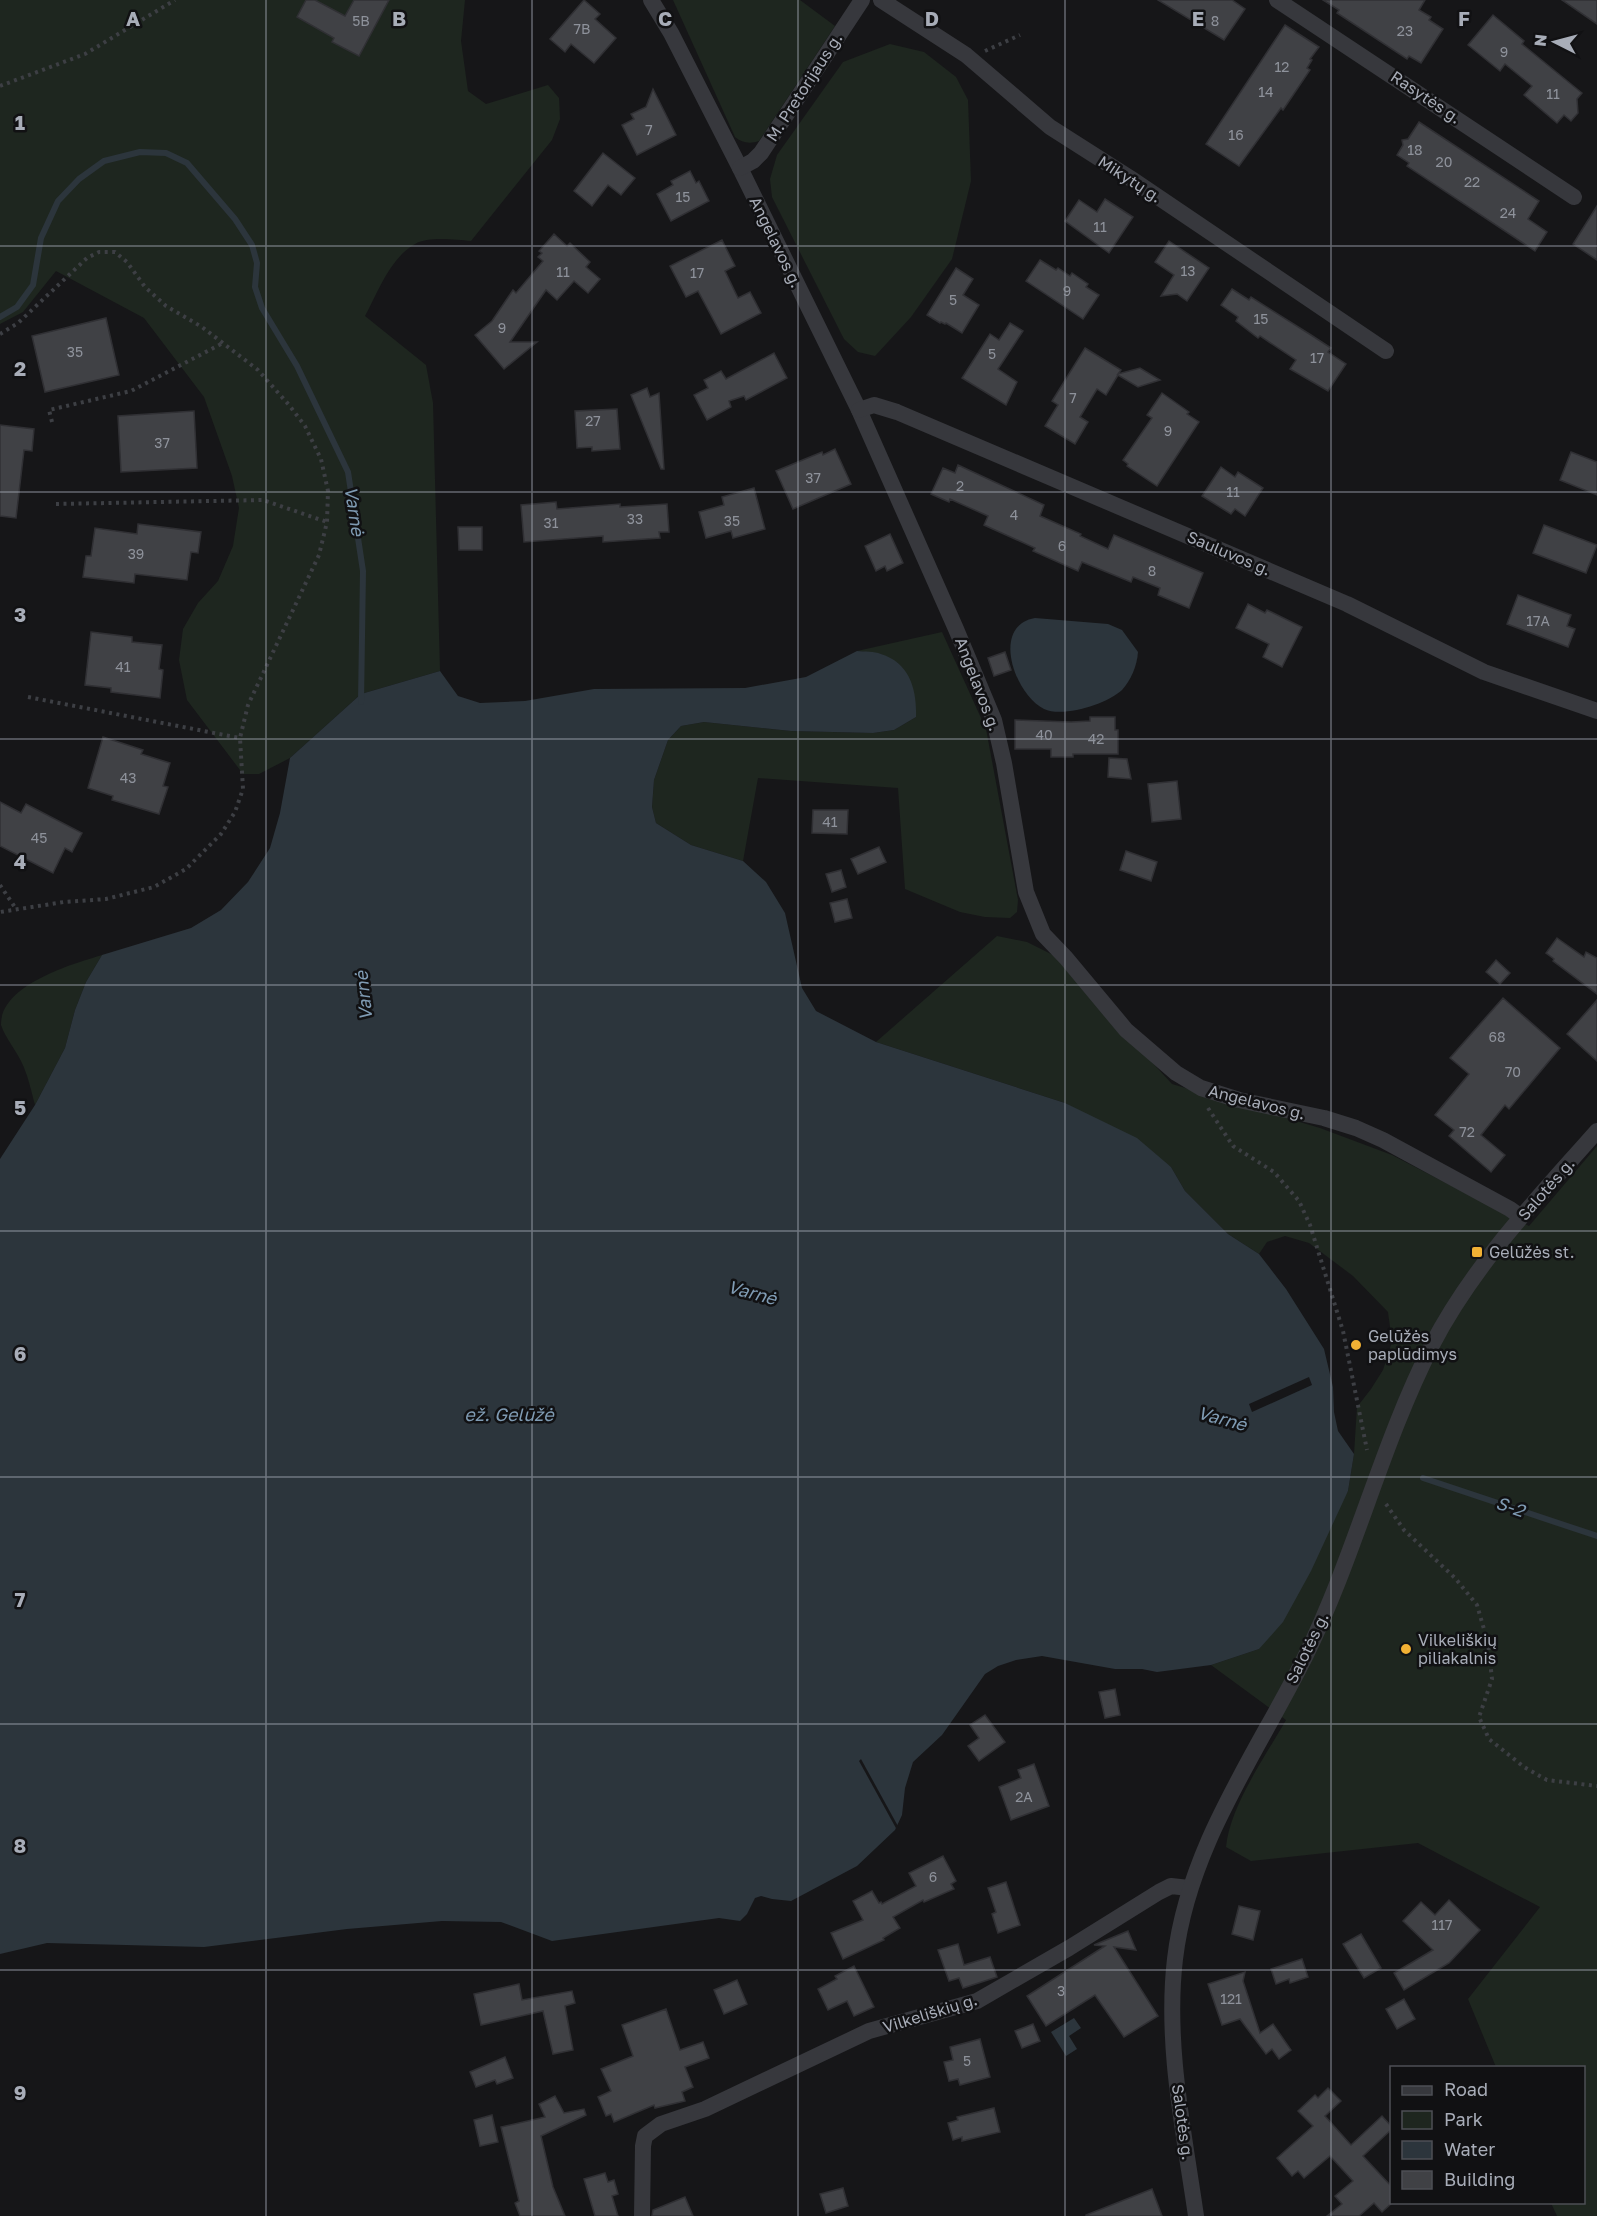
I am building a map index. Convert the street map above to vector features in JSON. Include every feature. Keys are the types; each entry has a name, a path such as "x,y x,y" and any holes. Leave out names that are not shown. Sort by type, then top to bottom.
{"street":[{"name":"Angelavos g.","path":"651,0 671,33 740,168 860,410 994,720 1004,763 1026,892 1044,934 1126,1030 1176,1073 1201,1088 1258,1104 1324,1118 1374,1136 1521,1217"},
{"name":"M. Pretorijaus g.","path":"740,168 753,161 761,153 862,0"},
{"name":"Mikytų g.","path":"881,0 972,60 1050,127 1130,178 1386,351"},
{"name":"Rasytės g.","path":"1277,0 1574,197"},
{"name":"Sauluvos g.","path":"860,410 874,405 897,412 1347,604 1484,672 1597,711"},
{"name":"Salotės g.","path":"1196,2216 1173,2044 1175,1959 1189,1888 1199,1861 1230,1797 1314,1636 1340,1578 1410,1390 1434,1342 1462,1294 1521,1217 1597,1131"},
{"name":"Vilkeliškių g.","path":"642,2216 645,2136 661,2124 705,2109 869,2031 977,2001 1070,1948 1159,1892 1171,1886 1189,1888"}],"path":[{"path":"0,86 86,54 175,0"},
{"path":"972,60 992,47 1020,35"},
{"path":"0,334 18,323 87,258 99,252 115,252 127,262 145,288 166,306 224,343 258,370 304,426 321,459 328,491 327,522 319,555 248,705 240,738 243,789 235,812 221,834 186,869 154,887 106,899 64,902 0,912"},
{"path":"52,422 49,410 131,391 224,343"},
{"path":"56,504 263,500 327,522"},
{"path":"28,697 240,738"},
{"path":"0,885 16,909"},
{"path":"1206,1106 1233,1146 1274,1172 1299,1201 1310,1225 1343,1331 1368,1455"},
{"path":"1373,1488 1404,1530 1455,1578 1477,1605 1488,1643 1492,1679 1479,1717 1489,1739 1524,1767 1547,1780 1597,1786"}],"green space":[{"path":"0,0 465,0 461,41 468,91 486,104 548,85 559,98 560,119 552,140 471,241 428,240 406,250 386,276 365,316 426,365 433,403 440,671 361,694 290,758 259,774 243,774 187,700 179,660 183,629 198,603 218,581 233,546 239,508 232,476 204,397 144,318 56,271 23,312 0,324"},
{"path":"673,0 800,0 835,26 759,141 740,141 735,137"},
{"path":"890,44 924,52 956,77 968,100 971,181 952,259 911,317 875,356 858,352 844,339 772,197 770,179 777,155 843,62"},
{"path":"942,632 986,729 1018,900 1017,912 1010,918 985,917 960,912 905,889 898,788 758,778 743,861 691,845 656,823 652,807 654,780 668,740 681,726 704,722 791,731 873,733 894,730 916,717 898,663 881,654 857,651"},
{"path":"997,936 1027,942 1053,955 1172,1084 1320,1128 1392,1155 1529,1226 1597,1146 1597,2216 1557,2216 1551,2204 1585,2204 1585,2066 1496,2066 1468,1999 1540,1907 1418,1843 1251,1861 1226,1847 1234,1815 1241,1799 1286,1720 1211,1665 1259,1649 1348,1491 1354,1454 1357,1407 1383,1370 1392,1342 1388,1312 1353,1276 1309,1243 1285,1236 1267,1242 1259,1254 1228,1234 1185,1191 1171,1167 1065,1103 876,1042"},
{"path":"102,955 86,982 75,1010 65,1048 35,1105 19,1056 1,1025 4,1011 13,998 41,978"}],"water":[{"path":"1035,618 1108,624 1122,630 1138,652 1135,668 1122,690 1096,705 1073,711 1044,709 1033,701 1017,676 1010,647 1013,634 1021,624"},
{"name":"ež. Gelūžė","path":"857,651 881,654 899,664 910,679 913,688 916,717 894,730 873,733 791,731 704,722 681,726 668,740 654,780 652,807 656,823 691,845 743,861 766,882 785,913 802,988 816,1011 876,1042 1065,1103 1137,1138 1171,1167 1185,1191 1228,1234 1259,1254 1286,1289 1324,1349 1333,1387 1334,1412 1338,1431 1354,1454 1348,1491 1311,1571 1283,1622 1259,1649 1211,1665 1157,1672 1142,1669 1115,1669 1042,1656 1016,1660 998,1666 985,1674 942,1735 913,1762 905,1788 902,1815 895,1830 857,1866 791,1901 761,1896 755,1898 747,1914 740,1921 719,1918 552,1941 501,1922 442,1921 347,1929 204,1947 47,1943 0,1954 0,1159 35,1105 65,1048 75,1010 86,982 102,955 191,928 221,910 248,882 270,848 280,813 290,758 361,694 440,671 458,696 480,703 525,701 594,689 745,688 806,677"},
{"path":"1074,2018 1081,2028 1069,2036 1077,2049 1066,2056 1051,2032"}],"pier":[{"path":"1309,1377 1312,1385 1252,1412 1249,1404"},
{"path":"861,1759 899,1828 897,1830 859,1761"}],"building":[{"path":"306,0 315,0 345,16 354,0 389,0 359,56 332,42 334,38 297,17"},
{"path":"584,0 600,14 595,19 616,38 594,63 571,44 565,52 550,39"},
{"path":"1158,0 1232,0 1245,9 1224,40"},
{"path":"1323,0 1425,0 1419,10 1431,17 1429,20 1443,29 1421,63 1409,56 1407,59 1337,13 1339,10"},
{"path":"1562,0 1597,0 1597,24"},
{"path":"1493,15 1524,41 1522,44 1582,93 1577,99 1578,113 1571,121 1564,115 1557,123 1524,95 1532,86 1505,64 1500,71 1468,45"},
{"path":"1285,25 1319,47 1310,59 1312,60 1307,68 1310,70 1283,110 1281,108 1239,166 1206,144"},
{"path":"653,89 676,135 637,155 622,125 634,119 631,114 646,107"},
{"path":"1419,122 1539,201 1528,219 1547,232 1535,251 1407,166 1409,163 1397,155 1403,145 1402,140 1408,139"},
{"path":"603,153 635,178 621,195 608,185 592,206 574,191"},
{"path":"690,171 696,183 699,181 709,201 671,221 657,194 673,185 671,181"},
{"path":"1105,199 1133,217 1109,253 1065,221 1079,200 1097,212"},
{"path":"1597,206 1597,260 1573,244"},
{"path":"554,234 567,246 570,243 590,262 586,267 600,279 588,293 574,281 557,300 546,290 510,342 537,342 504,369 475,335 492,321 513,290 516,293 543,261 538,257 542,253 539,251"},
{"path":"722,240 735,266 725,271 738,298 750,292 761,313 721,334 698,291 686,297 670,266"},
{"path":"1169,241 1209,268 1187,301 1177,294 1161,296 1174,275 1155,262"},
{"path":"1040,260 1070,276 1072,273 1088,284 1086,287 1099,295 1083,319 1026,281"},
{"path":"956,268 973,279 963,295 979,305 962,333 927,315"},
{"path":"1232,289 1249,300 1251,297 1331,348 1328,352 1346,364 1328,391 1290,369 1296,360 1260,336 1258,338 1236,321 1238,317 1221,305"},
{"path":"106,318 119,375 45,392 32,336"},
{"path":"1010,323 1023,331 998,369 1017,382 1006,405 962,378 990,334 999,340"},
{"path":"1085,348 1121,370 1118,374 1140,368 1160,380 1138,387 1118,375 1106,395 1097,389 1080,417 1088,422 1075,444 1045,426 1058,405 1052,401"},
{"path":"774,353 787,378 746,400 744,396 729,401 731,407 707,420 694,395 708,388 704,380 721,371 726,379"},
{"path":"647,388 650,397 659,393 664,469 661,469 631,395"},
{"path":"1162,393 1199,422 1157,486 1127,466 1128,464 1123,460 1152,418 1147,415"},
{"path":"617,409 620,449 592,451 592,447 577,448 575,411"},
{"path":"194,411 197,468 121,472 118,416"},
{"path":"0,425 34,429 32,451 24,450 16,518 0,516"},
{"path":"835,449 851,484 793,509 776,471"},
{"path":"1571,452 1597,462 1597,495 1560,480"},
{"path":"958,465 1044,505 1040,516 1108,549 1114,535 1203,573 1189,608 1158,595 1160,588 1133,577 1131,582 1082,562 1078,571 1033,551 1035,548 984,525 988,516 950,499 949,502 931,494 943,468 955,473"},
{"path":"1221,467 1235,477 1238,472 1263,488 1245,516 1235,509 1231,514 1202,496"},
{"path":"754,488 765,529 733,538 731,531 706,538 699,512 724,505 722,497"},
{"path":"556,502 557,509 620,504 620,507 667,504 669,532 659,532 660,538 603,542 603,536 524,542 521,505"},
{"path":"138,524 201,532 198,553 191,552 187,580 135,574 134,583 83,577 86,556 91,556 95,528 137,534"},
{"path":"1544,525 1597,545 1586,573 1533,553"},
{"path":"458,527 482,527 482,550 459,550"},
{"path":"890,534 903,563 887,571 885,566 876,571 865,546"},
{"path":"1518,595 1571,615 1567,626 1575,629 1568,647 1507,624"},
{"path":"1248,604 1265,613 1267,610 1302,627 1282,667 1263,657 1269,644 1236,628"},
{"path":"91,632 132,637 132,642 162,645 159,669 163,670 160,698 111,692 111,688 85,685"},
{"path":"1005,652 1011,670 994,676 988,658"},
{"path":"1090,717 1115,717 1115,730 1118,730 1118,754 1073,754 1073,757 1051,757 1051,749 1015,749 1015,720 1071,722 1090,721"},
{"path":"103,737 143,750 141,754 170,763 163,786 168,787 159,814 112,800 113,796 88,788"},
{"path":"1109,758 1127,759 1131,779 1108,777"},
{"path":"1177,781 1181,819 1152,822 1148,784"},
{"path":"0,802 21,813 26,804 82,833 72,852 65,848 53,873 0,846"},
{"path":"813,810 848,810 847,834 812,833"},
{"path":"879,847 886,862 858,874 851,859"},
{"path":"1126,851 1157,862 1151,881 1120,870"},
{"path":"841,870 846,887 832,892 826,874"},
{"path":"847,899 852,918 835,922 830,903"},
{"path":"1557,938 1584,957 1586,952 1597,958 1597,994 1553,961 1554,959 1546,953"},
{"path":"1496,960 1510,973 1500,984 1486,972"},
{"path":"1503,998 1560,1048 1509,1109 1505,1105 1481,1135 1505,1155 1491,1172 1449,1136 1454,1130 1435,1115 1469,1074 1450,1058"},
{"path":"1597,1000 1597,1061 1567,1034"},
{"path":"1115,1689 1120,1715 1105,1718 1099,1692"},
{"path":"985,1715 1005,1742 979,1761 968,1746 979,1738 970,1725"},
{"path":"1034,1764 1049,1806 1011,1820 999,1787 1021,1778 1018,1770"},
{"path":"943,1856 956,1881 951,1884 954,1889 924,1902 923,1900 893,1917 900,1928 883,1938 884,1940 843,1959 831,1933 863,1920 853,1901 872,1891 882,1904 916,1886 909,1873"},
{"path":"1006,1882 1020,1925 998,1933 992,1914 996,1912 988,1888"},
{"path":"1449,1900 1480,1930 1449,1963 1404,1990 1394,1973 1433,1950 1403,1921 1421,1902 1435,1915"},
{"path":"1239,1906 1260,1911 1253,1940 1232,1934"},
{"path":"1128,1931 1136,1950 1114,1947 1158,2016 1124,2037 1095,1995 1046,2026 1027,1996 1105,1946 1094,1945"},
{"path":"1361,1934 1381,1968 1364,1978 1343,1944"},
{"path":"958,1944 964,1965 990,1957 997,1977 963,1988 959,1978 949,1981 938,1950"},
{"path":"1302,1959 1308,1977 1290,1983 1289,1979 1276,1984 1271,1969"},
{"path":"854,1966 874,2007 854,2016 847,2001 828,2010 818,1989 837,1979 835,1976"},
{"path":"1245,1972 1243,1981 1260,2033 1273,2024 1291,2050 1279,2059 1272,2049 1266,2054 1240,2019 1222,2025 1208,1984"},
{"path":"737,1980 747,2004 724,2014 714,1990"},
{"path":"519,1984 522,2000 572,1991 575,2003 565,2006 573,2050 553,2054 543,2011 481,2025 474,1994"},
{"path":"1404,1999 1415,2019 1397,2029 1386,2009"},
{"path":"666,2009 680,2050 703,2042 709,2058 685,2067 693,2087 682,2092 685,2101 655,2108 654,2105 614,2122 611,2114 606,2116 598,2097 611,2091 601,2069 633,2056 622,2025"},
{"path":"1033,2024 1040,2041 1022,2048 1015,2031"},
{"path":"980,2039 990,2077 960,2085 958,2079 949,2081 944,2062 953,2060 950,2047"},
{"path":"505,2057 513,2078 497,2084 495,2080 476,2087 470,2072"},
{"path":"1328,2088 1341,2101 1325,2116 1351,2145 1382,2116 1390,2125 1390,2131 1363,2156 1390,2185 1391,2204 1382,2212 1374,2203 1359,2216 1327,2216 1342,2204 1335,2196 1353,2181 1330,2156 1304,2178 1298,2171 1292,2176 1277,2158 1313,2126 1298,2111 1315,2095 1318,2098"},
{"path":"555,2096 564,2113 584,2109 586,2115 541,2136 553,2187 565,2216 520,2216 515,2203 519,2201 501,2127 545,2117 539,2104"},
{"path":"994,2108 1000,2132 962,2141 962,2137 953,2140 948,2123 958,2120 957,2117"},
{"path":"492,2115 498,2142 480,2146 474,2120"},
{"path":"605,2173 608,2182 614,2180 618,2194 612,2196 618,2216 595,2216 584,2179"},
{"path":"843,2188 848,2206 826,2213 820,2194"},
{"path":"1152,2189 1162,2216 1086,2216 1086,2215"},
{"path":"685,2197 693,2216 652,2216 653,2210"}],"waterway":[{"name":"Varnė","path":"0,317 17,307 33,285 41,238 58,201 79,179 104,161 140,152 166,153 187,163 235,219 252,245 257,263 255,287 262,308 297,366 348,472 363,571 361,702"},
{"name":"S-2","path":"1423,1478 1597,1536"}],"place":[{"name":"Gelūžės st.","path":"1477,1252"},
{"name":"Gelūžės paplūdimys","path":"1356,1345"},
{"name":"Vilkeliškių piliakalnis","path":"1406,1649"}]}
